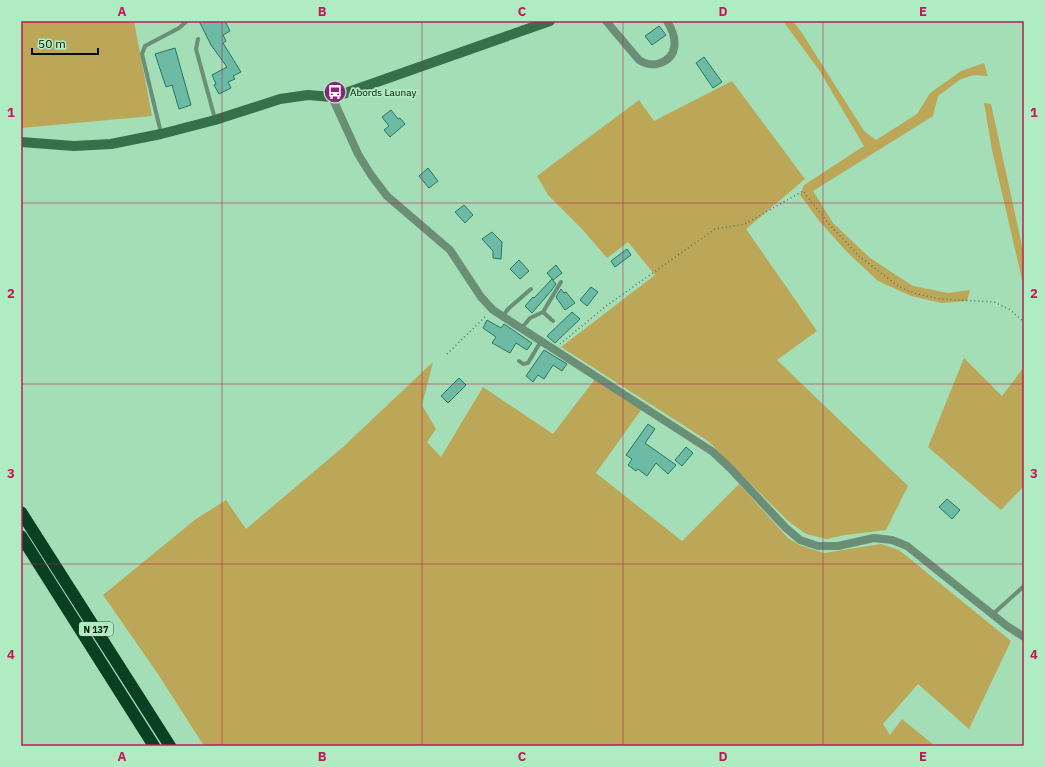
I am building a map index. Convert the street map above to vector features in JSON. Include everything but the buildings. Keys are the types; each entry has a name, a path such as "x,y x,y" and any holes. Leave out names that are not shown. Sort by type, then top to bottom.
{"highway":[{"name":"N 137","path":"21,512 170,746"},
{"name":"N 137","path":"21,536 154,746"}],"street":[{"path":"21,142 74,146 111,144 161,134 215,120 280,99 308,95 332,97 550,21"},
{"path":"606,21 639,60 643,63 653,64 667,59 673,53 674,35 667,21"},
{"path":"332,97 358,154 371,175 387,196 450,250 481,297 493,310 713,452 786,528 800,540 818,546 838,546 874,538 892,540 906,546 1007,626 1024,637"}],"lane":[{"path":"161,134 142,54 145,46 179,28 188,21"},
{"path":"198,39 196,49 215,120"},
{"path":"521,328 530,318 543,312 561,282"},
{"path":"503,316 508,309 532,289"},
{"path":"543,312 553,321"},
{"path":"519,361 523,364 528,363 541,341"},
{"path":"993,614 1024,586"},
{"path":"146,734 151,746"}],"path":[{"path":"554,349 606,306 715,230 745,224 803,191 829,224 859,256 899,287 918,294 941,299 994,302 1009,309 1024,322"},
{"path":"447,354 493,310"}],"shaded area":[{"path":"21,21 134,21 152,116 21,128"},
{"path":"783,21 793,21 864,131 876,140 917,114 930,93 961,71 984,63 988,76 974,75 961,79 938,96 933,116 813,191 833,223 870,258 913,286 948,293 970,290 967,301 942,303 911,296 878,281 847,252 820,222 800,195 804,185 864,146 819,70"},
{"path":"732,81 805,179 746,229 817,331 777,360 908,486 886,530 845,535 827,539 806,534 788,521 708,441 561,347 655,275 628,242 607,258 582,229 548,195 537,176 639,100 654,121"},
{"path":"984,103 991,104 1024,255 1024,288 992,150"},
{"path":"964,358 1002,396 1024,367 1024,486 1001,510 928,447"},
{"path":"433,362 422,405 436,429 427,442 441,457 483,387 553,434 595,379 641,410 596,473 682,541 739,484 788,538 799,545 824,553 881,544 899,550 1011,641 969,729 918,684 883,724 890,735 902,719 935,746 204,746 158,674 103,595 196,519 226,500 246,529 343,447"}],"place":[{"name":"Abords Launay","path":"335,92"}]}
